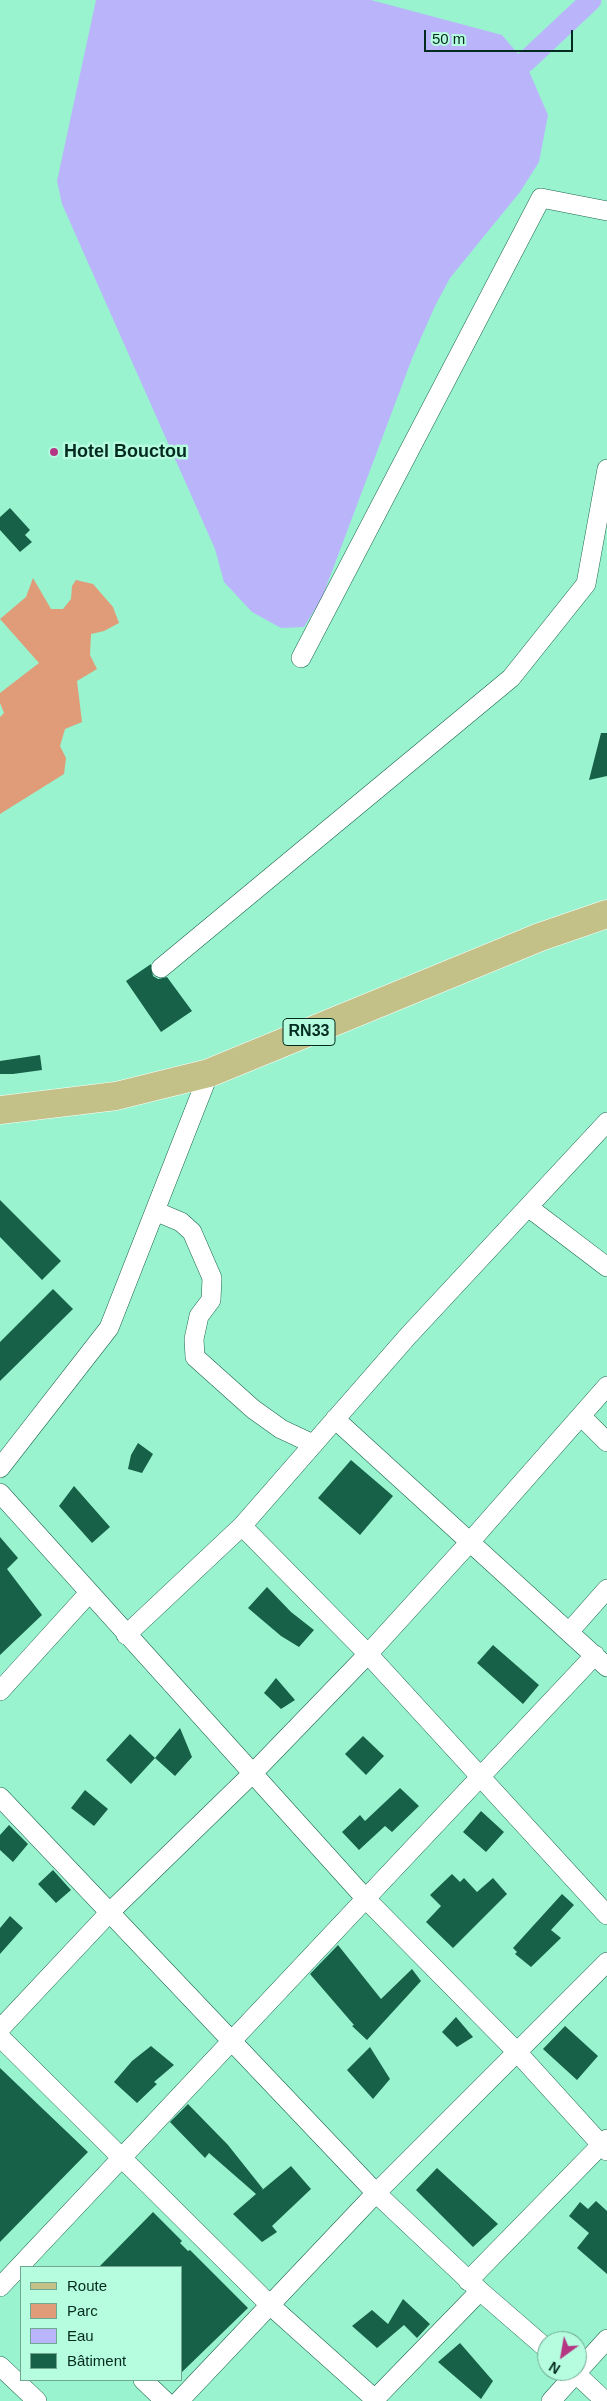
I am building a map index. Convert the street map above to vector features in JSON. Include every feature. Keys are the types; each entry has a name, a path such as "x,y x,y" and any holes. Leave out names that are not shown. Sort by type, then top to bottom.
{"main road":[{"name":"RN33","path":"0,1110 116,1096 209,1073 540,937 607,914"}],"street":[{"path":"301,658 541,198 607,211"},
{"path":"161,968 511,678 586,584 607,469"},
{"path":"0,1468 109,1328 209,1073"},
{"path":"126,1635 242,1526 408,1336 607,1122"},
{"path":"528,1207 607,1267"},
{"path":"155,1212 180,1222 192,1232 212,1278 211,1300 199,1316 194,1339 195,1357 253,1409 281,1428 313,1444"},
{"path":"0,2029 109,1913 253,1773 368,1654 469,1543 607,1386"},
{"path":"582,1416 607,1442"},
{"path":"22,2266 122,2157 481,1777 601,1661 469,1543 335,1419"},
{"path":"0,1492 126,1635 366,1899 517,2052 605,2145 474,2286 375,2400 271,2306 0,2037"},
{"path":"242,1526 368,1654 607,1914"},
{"path":"569,1632 607,1589"},
{"path":"0,1691 89,1593"},
{"path":"0,1797 376,2193 474,2286 537,2340"},
{"path":"179,2401 376,2193 607,1962"},
{"path":"0,2287 20,2268"},
{"path":"587,2360 607,2339"},
{"path":"0,2366 37,2401"},
{"path":"144,2381 165,2401"},
{"path":"551,2401 568,2381"},
{"path":"584,2381 605,2401"}],"green space":[{"path":"33,578 51,609 63,609 71,599 72,586 76,580 93,584 113,607 119,623 104,631 91,634 90,655 97,669 77,681 82,722 65,729 60,746 66,758 64,774 0,814 0,717 4,713 0,703 0,693 39,663 0,619 26,597"}],"water":[{"path":"96,0 371,0 502,35 525,62 548,115 539,162 520,192 450,278 435,306 413,356 322,598 304,627 281,628 252,612 224,582 215,549 62,204 57,181"}],"building":[{"path":"10,508 30,530 25,535 32,542 20,552 0,530 0,517"},
{"path":"601,733 607,733 607,776 589,780"},
{"path":"151,964 153,976 158,979 167,977 192,1011 161,1032 126,981"},
{"path":"40,1055 42,1070 0,1074 0,1061"},
{"path":"0,1200 61,1261 42,1280 0,1237"},
{"path":"53,1289 73,1309 0,1381 0,1342"},
{"path":"138,1443 153,1454 142,1473 128,1469 131,1455"},
{"path":"351,1460 393,1496 360,1535 318,1498"},
{"path":"74,1486 110,1527 92,1543 59,1506"},
{"path":"0,1537 18,1558 7,1569 42,1615 0,1655"},
{"path":"267,1587 291,1612 314,1630 299,1647 281,1636 248,1608"},
{"path":"493,1645 539,1685 523,1704 477,1663"},
{"path":"276,1678 295,1700 281,1709 264,1693"},
{"path":"180,1728 192,1757 175,1776 155,1758"},
{"path":"130,1734 155,1758 131,1784 106,1760"},
{"path":"363,1736 384,1756 366,1775 345,1754"},
{"path":"400,1788 419,1806 392,1832 385,1826 359,1850 342,1832 360,1815 365,1821"},
{"path":"85,1790 108,1809 94,1826 71,1808"},
{"path":"481,1811 504,1832 486,1852 463,1832"},
{"path":"9,1825 28,1844 13,1862 0,1850 0,1835"},
{"path":"53,1870 71,1890 56,1903 38,1884"},
{"path":"452,1874 460,1882 464,1878 477,1892 493,1878 507,1894 453,1948 426,1922 441,1906 430,1895"},
{"path":"562,1894 574,1905 551,1930 561,1938 531,1967 515,1954 517,1952 513,1948"},
{"path":"10,1916 23,1928 0,1954 0,1928"},
{"path":"338,1945 381,1999 412,1969 421,1981 367,2040 352,2026 354,2025 310,1974"},
{"path":"456,2017 473,2037 457,2047 442,2032"},
{"path":"565,2026 598,2056 577,2080 543,2049"},
{"path":"151,2046 174,2065 154,2082 157,2084 137,2103 114,2082 132,2061"},
{"path":"370,2047 390,2079 373,2099 347,2070"},
{"path":"0,2068 88,2152 0,2242"},
{"path":"188,2104 228,2145 263,2189 261,2191 291,2166 311,2189 272,2226 277,2232 262,2242 233,2214 256,2194 209,2153 205,2158 170,2122"},
{"path":"437,2168 498,2224 473,2247 416,2190"},
{"path":"596,2201 607,2211 607,2274 577,2248 589,2233 569,2216 580,2202 588,2209"},
{"path":"153,2212 182,2241 180,2243 188,2251 190,2250 248,2308 182,2372 182,2266 100,2266"},
{"path":"403,2299 430,2324 417,2338 404,2325 377,2348 352,2326 372,2310 388,2324"},
{"path":"460,2343 493,2381 481,2399 438,2362"}],"waterway":[{"path":"525,62 591,0"}],"place":[{"name":"Hotel Bouctou","path":"54,452"}]}
